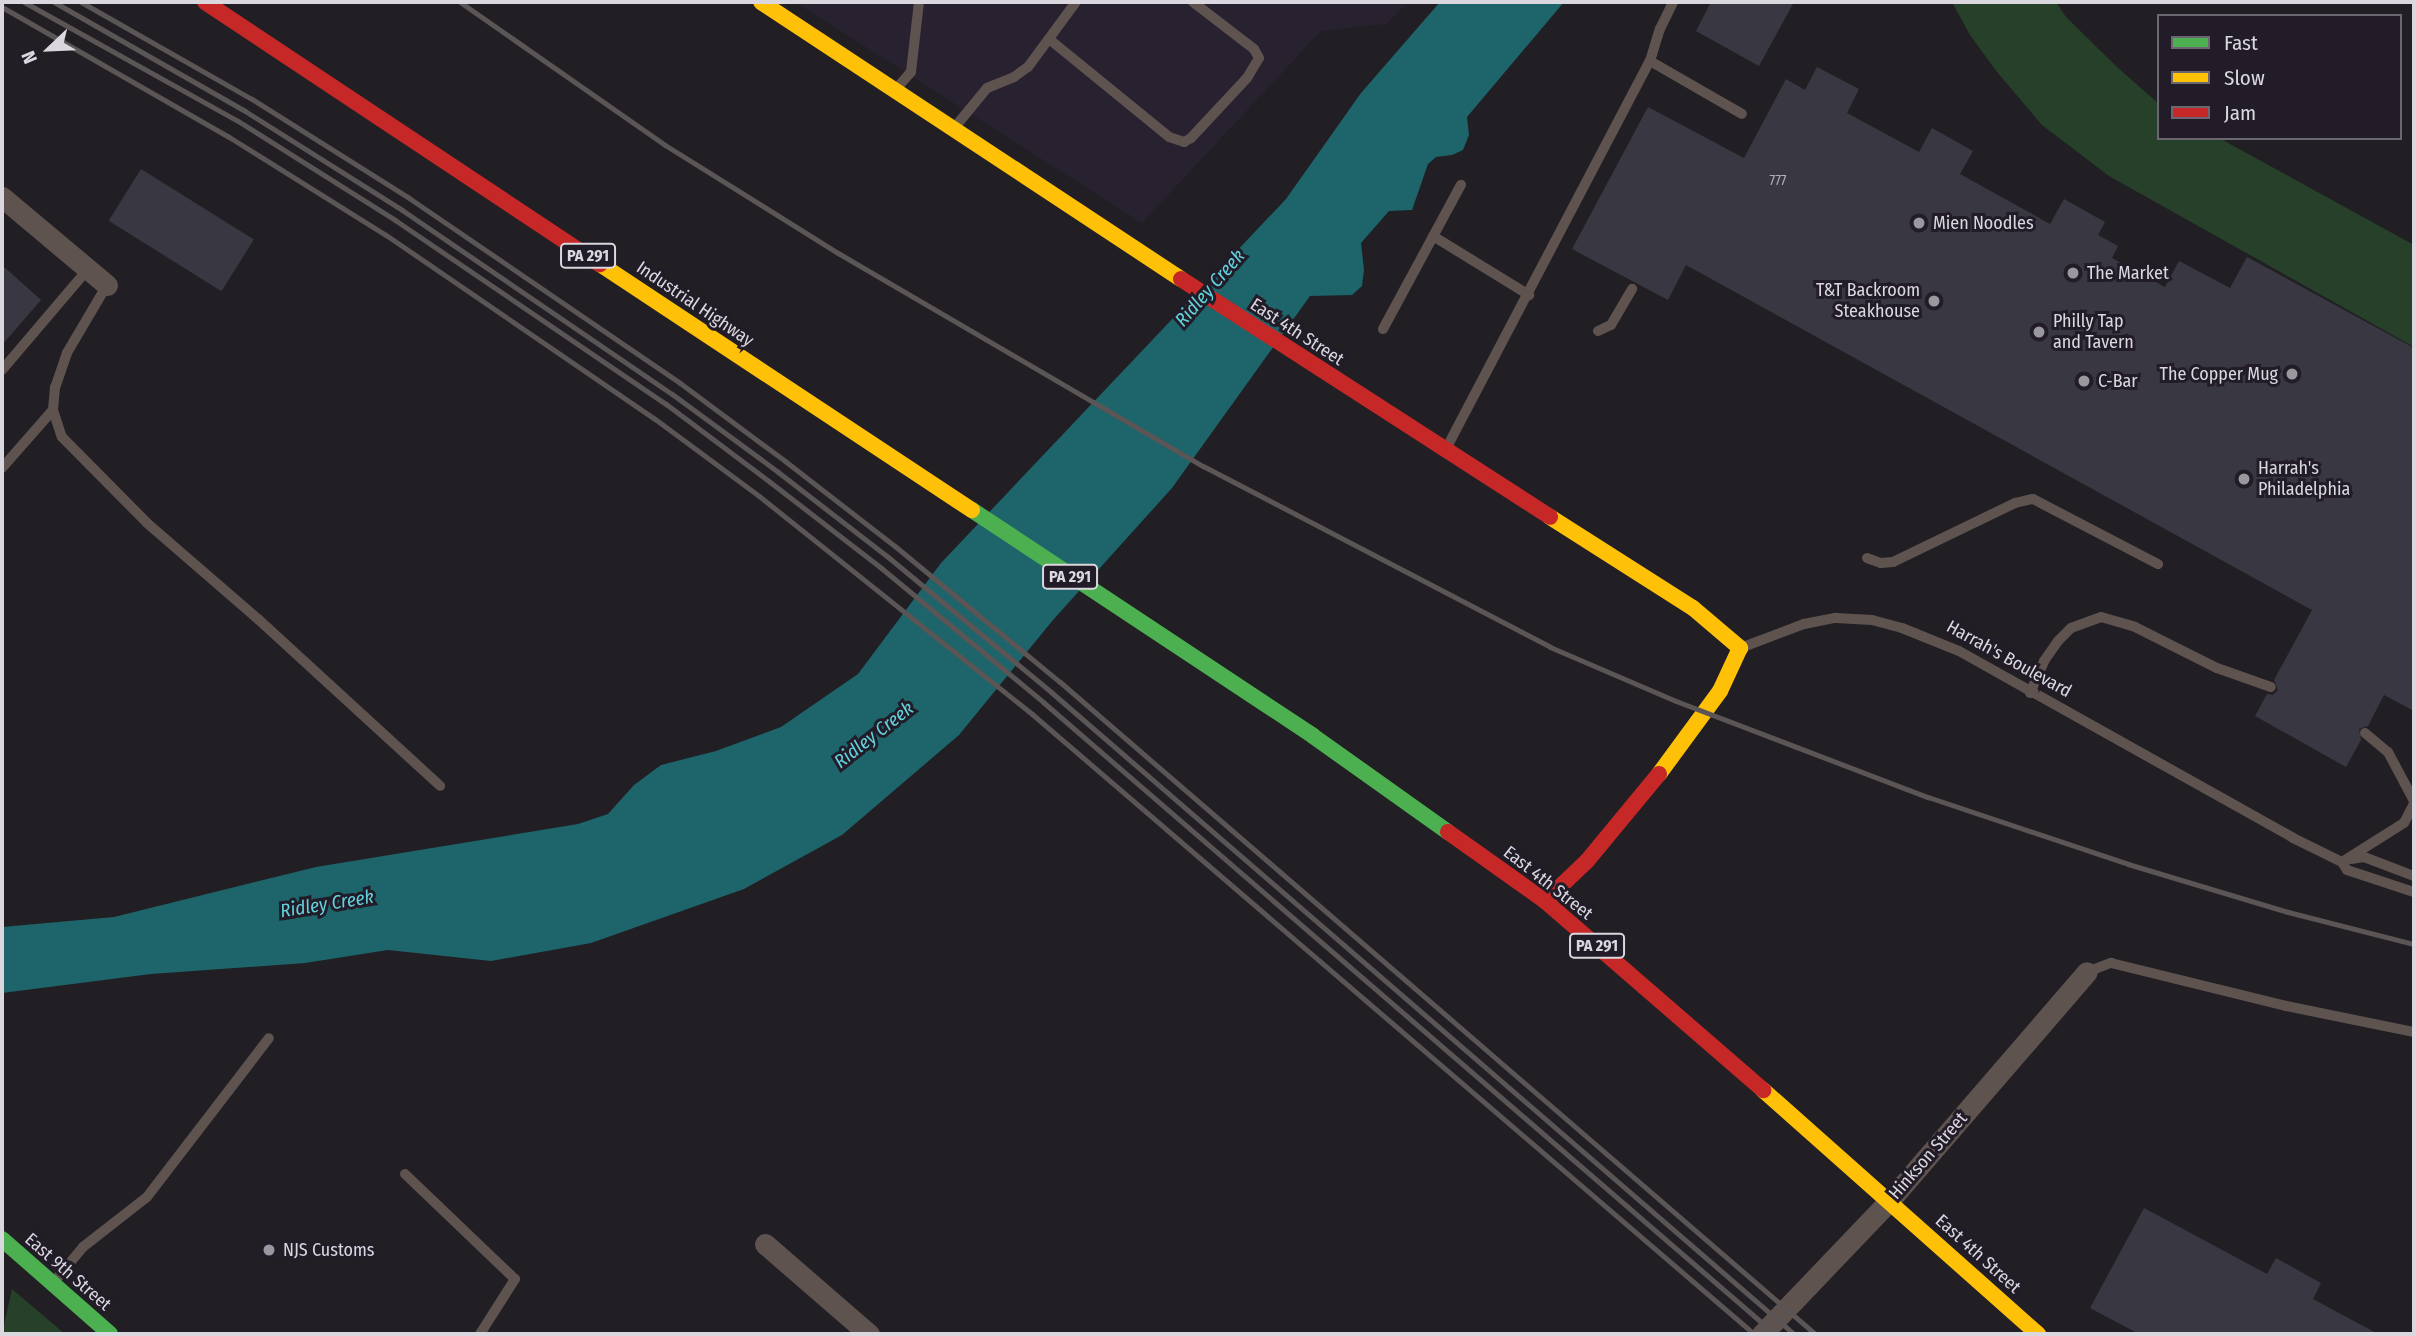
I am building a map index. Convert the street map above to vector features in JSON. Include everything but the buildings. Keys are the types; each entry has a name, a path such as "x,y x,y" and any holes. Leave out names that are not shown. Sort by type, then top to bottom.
{"main road":[{"name":"Industrial Highway","path":"205,2 1023,545"},
{"name":"East 4th Street","path":"761,2 1332,378 1693,608 1740,648"},
{"name":"East 4th Street","path":"1023,545 1312,736 1545,901 1889,1200 2038,1334"},
{"path":"1545,901 1587,861 1641,799 1720,691 1740,648"},
{"name":"East 9th Street","path":"2,1239 110,1334"}],"street":[{"path":"2,197 107,285"},
{"name":"Hinkson Street","path":"1762,1334 1889,1200 2087,972"},
{"path":"765,1244 869,1334"}],"lane":[{"path":"896,90 911,72 919,2"},
{"path":"954,129 987,88 1023,71 1076,2"},
{"path":"1049,38 1169,137 1184,142 1191,138 1247,78 1259,58 1254,49 1193,2"},
{"path":"1446,450 1530,295 1650,61 1673,2"},
{"path":"1650,61 1742,114"},
{"path":"1383,329 1461,185"},
{"path":"1433,236 1530,295"},
{"path":"2,370 88,269"},
{"path":"107,285 67,354 55,387 53,410 62,437 129,505 440,786"},
{"path":"1598,331 1611,325 1632,289"},
{"path":"2,468 53,410"},
{"path":"1867,558 1881,564 1893,562 2015,503 2034,499 2158,564"},
{"path":"2030,693 2058,640 2071,628 2101,617 2135,627 2217,668 2271,687"},
{"name":"Harrah's Boulevard","path":"1740,648 1804,624 1836,618 1872,620 1902,628 1959,651 2030,693 2342,862 2347,870 2414,892"},
{"path":"2342,862 2404,823 2414,802 2388,752 2365,733"},
{"name":"Harrah's Boulevard","path":"2342,862 2364,857 2414,876"},
{"path":"2087,972 2111,963 2286,1006 2414,1032"},
{"path":"52,1284 83,1247 147,1197 269,1038"},
{"path":"405,1174 515,1279 480,1334"}],"shaded area":[{"path":"795,2 1409,2 1386,24 1321,31 1142,223"}],"green space":[{"path":"1952,2 2056,2 2066,17 2157,102 2157,140 2223,140 2414,245 2414,347 2109,176 2042,125 1970,35"},
{"path":"12,1289 65,1334 2,1334"}],"water":[{"name":"Ridley Creek","path":"1440,2 1564,2 1467,117 1469,135 1463,150 1436,157 1428,164 1412,210 1389,211 1361,243 1364,270 1362,286 1352,295 1310,296 1172,488 1053,620 959,735 842,835 744,889 591,943 491,961 388,950 305,963 151,974 2,993 2,927 114,917 316,867 578,824 608,814 634,785 661,765 716,751 781,727 858,674 941,563 1286,199 1361,93"}],"railway":[{"path":"24,2 238,121 395,220 666,404 770,482 880,567 1043,702 1775,1334"},
{"path":"54,2 245,111 402,210 672,394 778,472 888,557 1051,692 1794,1334"},
{"path":"81,2 252,99 409,198 680,383 785,461 896,547 1060,682 1815,1334"},
{"path":"460,2 665,145 838,253 1203,466 1550,647 1676,701 1928,797 2128,864 2288,912 2414,944"},
{"path":"2,7 229,137 386,235 655,419 759,496 1032,714 1754,1334"}],"traffic: fast":[{"path":"972,510 1313,736 1448,832"},
{"path":"2,1239 110,1334"}],"traffic: slow":[{"path":"761,2 1181,279"},
{"path":"600,264 972,510"},
{"path":"1550,517 1693,608 1740,648 1720,691 1659,774"},
{"path":"1763,1090 2038,1334"}],"traffic: jam":[{"path":"205,2 600,264"},
{"path":"1181,279 1550,517"},
{"path":"1545,901 1587,861 1659,774"},
{"path":"1448,832 1545,901 1763,1090"}],"place":[{"name":"Mien Noodles","path":"1919,223"},
{"name":"The Market","path":"2073,273"},
{"name":"T&T Backroom Steakhouse","path":"1934,301"},
{"name":"Philly Tap and Tavern","path":"2039,332"},
{"name":"The Copper Mug","path":"2292,374"},
{"name":"C-Bar","path":"2084,381"},
{"name":"Harrah's Philadelphia","path":"2244,479"},
{"name":"NJS Customs","path":"269,1250"}]}
